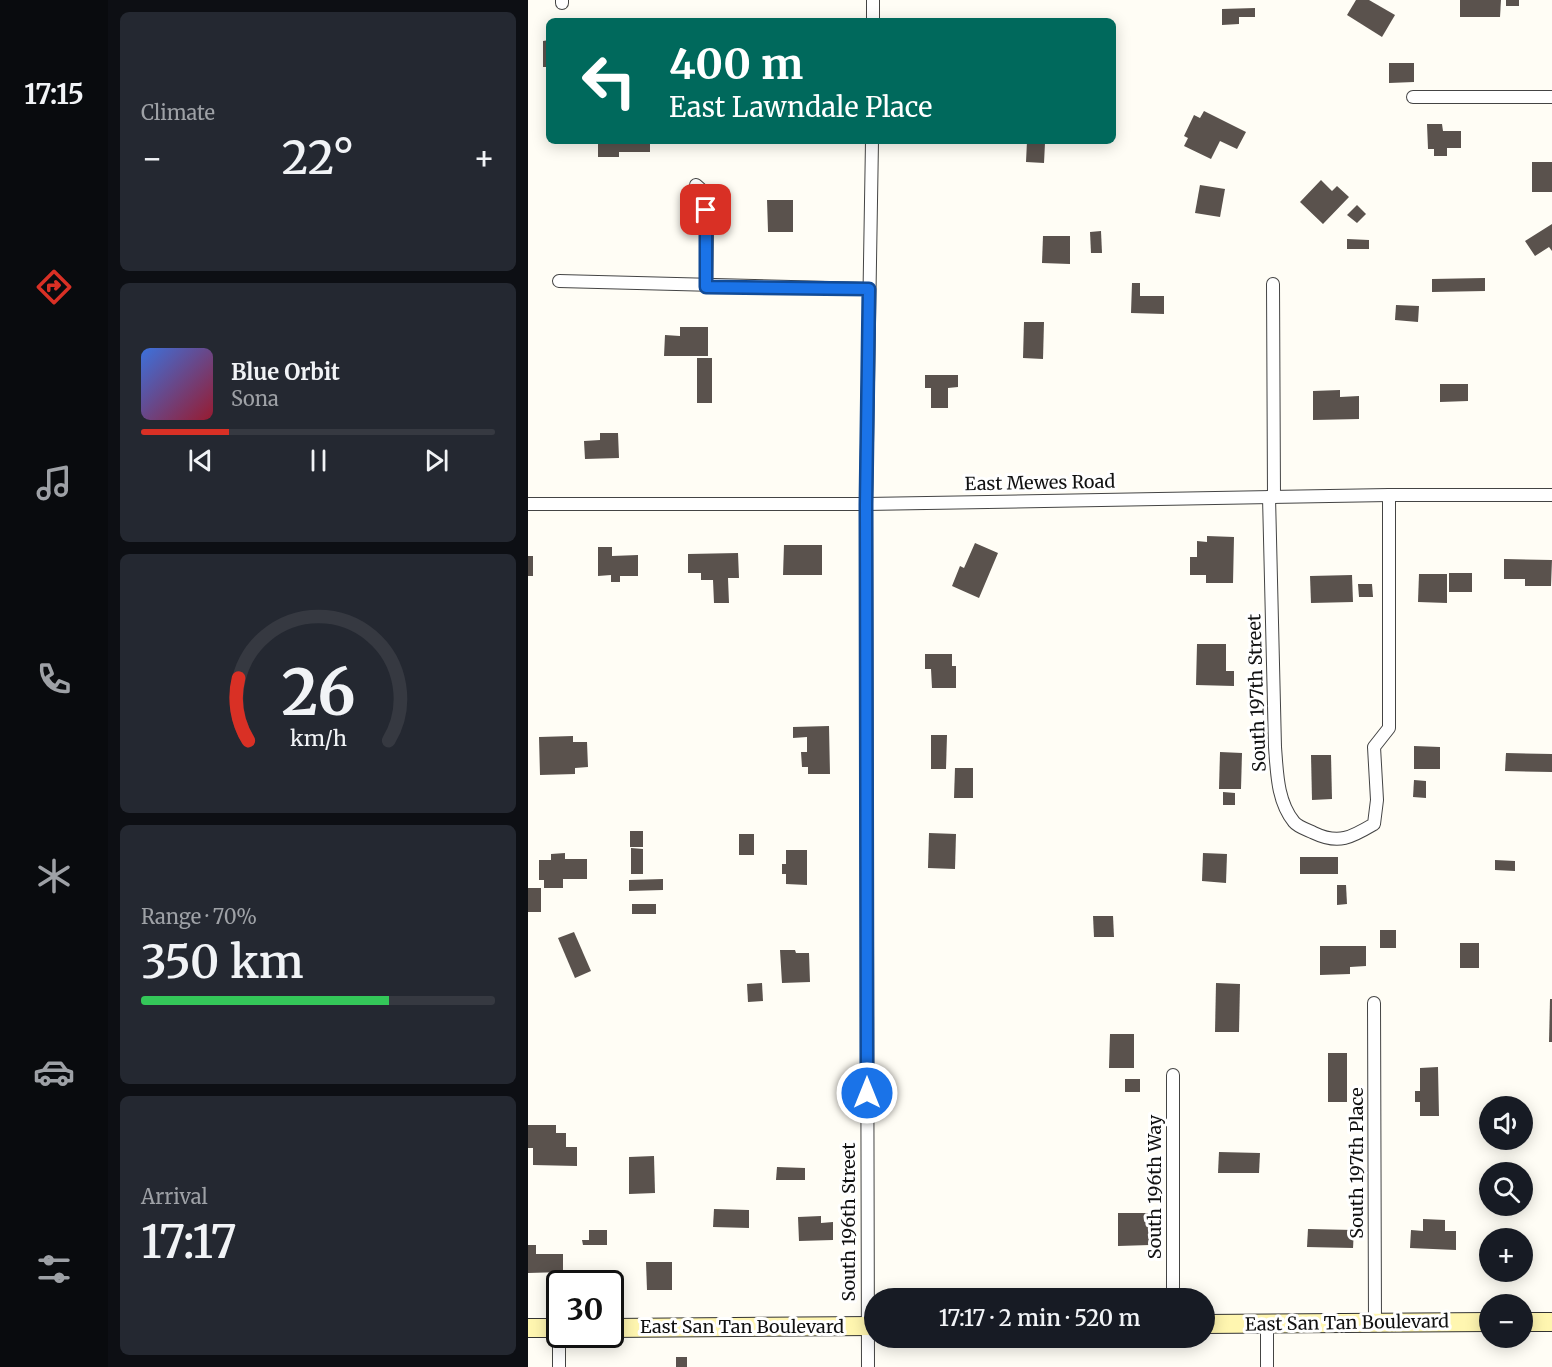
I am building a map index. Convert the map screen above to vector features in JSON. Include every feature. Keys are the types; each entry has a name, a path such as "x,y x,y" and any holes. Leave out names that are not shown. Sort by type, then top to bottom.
{"street":[{"path":"873,0 873,18"},
{"path":"1413,97 1552,97"},
{"name":"South 196th Street","path":"871,1288 866,504 872,144"},
{"path":"696,185 705,193 706,287"},
{"path":"559,281 706,287 869,289"},
{"name":"South 197th Street","path":"1273,284 1272,497 1275,747 1278,784 1284,805 1295,824 1326,838 1351,838 1374,824 1377,800 1374,747 1389,728 1389,495"},
{"name":"East Mewes Road","path":"528,504 866,504 1389,495 1552,495"},
{"name":"South 197th Place","path":"1374,1003 1375,1323"},
{"name":"South 196th Way","path":"1173,1075 1173,1288"},
{"name":"East San Tan Boulevard","path":"1215,1324 1479,1322"},
{"path":"1533,1322 1552,1322"},
{"path":"1267,1324 1267,1367"},
{"name":"East San Tan Boulevard","path":"624,1328 864,1326"},
{"path":"528,1328 546,1328"},
{"path":"558,1348 558,1367"},
{"name":"South 196th Street","path":"868,1367 869,1348"}],"building":[{"path":"1356,0 1369,0 1395,15 1382,37 1347,15"},
{"path":"1460,0 1501,0 1500,17 1460,17"},
{"path":"1506,0 1519,0 1519,6 1506,6"},
{"path":"1255,8 1255,17 1239,17 1239,24 1222,25 1222,9"},
{"path":"546,40 546,67 543,67 543,41"},
{"path":"1389,63 1414,63 1414,82 1389,83"},
{"path":"1204,111 1246,132 1237,149 1220,141 1211,159 1184,146 1188,138 1184,136 1194,115 1200,118"},
{"path":"1427,124 1442,124 1443,131 1461,131 1461,148 1447,148 1447,156 1434,156 1434,149 1428,149"},
{"path":"598,144 650,144 650,152 619,152 619,157 598,157"},
{"path":"1027,144 1045,144 1044,163 1026,162"},
{"path":"1532,162 1552,162 1552,192 1532,192"},
{"path":"1321,180 1332,191 1337,186 1349,197 1323,224 1300,202"},
{"path":"1200,185 1225,189 1220,217 1195,213"},
{"path":"767,200 793,200 793,232 768,232"},
{"path":"1357,205 1366,214 1357,223 1347,215"},
{"path":"1552,224 1552,251 1549,247 1535,256 1525,241"},
{"path":"1101,231 1102,253 1091,253 1090,232"},
{"path":"1043,236 1070,236 1070,264 1042,263"},
{"path":"1347,239 1369,240 1369,249 1347,249"},
{"path":"1485,278 1485,291 1432,292 1432,279"},
{"path":"1132,283 1140,283 1140,296 1164,296 1164,314 1131,313"},
{"path":"1396,305 1419,306 1418,322 1395,320"},
{"path":"1024,322 1044,322 1043,359 1023,358"},
{"path":"680,327 708,327 708,356 664,356 665,335 680,336"},
{"path":"697,358 712,358 712,403 697,403"},
{"path":"925,375 958,375 958,387 948,388 948,408 931,408 931,388 925,388"},
{"path":"1440,384 1468,384 1468,401 1440,402"},
{"path":"1340,390 1340,397 1359,396 1359,419 1313,420 1313,391"},
{"path":"600,433 618,433 619,458 585,459 584,441 600,440"},
{"path":"1207,536 1234,537 1233,583 1206,583 1206,575 1190,575 1190,557 1197,557 1197,541 1207,542"},
{"path":"975,543 998,553 979,598 952,586 960,566 964,568"},
{"path":"784,545 822,545 822,575 783,575"},
{"path":"598,547 612,547 612,556 638,555 638,576 620,576 620,582 611,582 611,575 598,576"},
{"path":"738,553 739,578 728,578 729,603 714,603 713,580 701,580 701,573 688,573 688,554"},
{"path":"528,556 533,556 533,576 528,576"},
{"path":"1504,559 1552,560 1551,586 1525,586 1525,579 1504,579"},
{"path":"1449,573 1472,573 1472,592 1449,592"},
{"path":"1419,574 1447,574 1447,603 1418,602"},
{"path":"1352,575 1353,602 1311,603 1310,576"},
{"path":"1358,584 1372,584 1373,597 1359,597"},
{"path":"1197,644 1226,644 1226,671 1234,671 1234,686 1196,685"},
{"path":"925,654 952,654 952,666 956,666 956,688 932,688 931,669 925,669"},
{"path":"829,726 830,774 808,774 808,767 802,767 801,752 807,752 807,737 793,738 793,727"},
{"path":"931,735 947,735 946,769 931,769"},
{"path":"573,736 573,742 587,742 588,767 575,768 575,774 540,775 539,737"},
{"path":"1414,746 1440,747 1440,769 1414,769"},
{"path":"1220,752 1242,753 1241,789 1219,789"},
{"path":"1506,753 1552,754 1552,772 1505,771"},
{"path":"1311,755 1331,755 1332,799 1312,800"},
{"path":"955,768 973,768 973,798 954,798"},
{"path":"1414,780 1426,781 1426,798 1413,797"},
{"path":"1223,792 1235,793 1235,805 1223,805"},
{"path":"630,831 643,831 643,847 630,847"},
{"path":"929,833 956,834 955,869 928,868"},
{"path":"739,834 754,834 754,855 739,855"},
{"path":"631,848 643,849 643,874 631,874"},
{"path":"786,850 807,850 807,885 786,884 786,874 782,874 782,864 786,864"},
{"path":"565,853 565,859 587,859 587,879 563,879 563,888 544,888 544,880 539,880 539,860 551,860 551,854"},
{"path":"1203,853 1227,854 1226,883 1202,881"},
{"path":"1300,857 1338,857 1338,874 1300,874"},
{"path":"1495,860 1515,861 1515,871 1495,870"},
{"path":"663,879 663,890 629,891 629,880"},
{"path":"1337,885 1346,885 1347,904 1337,905"},
{"path":"528,888 541,888 541,912 528,912"},
{"path":"632,904 656,904 656,914 632,914"},
{"path":"1093,916 1113,916 1114,937 1094,937"},
{"path":"1380,930 1396,930 1396,948 1380,948"},
{"path":"574,932 591,971 575,978 558,938"},
{"path":"1460,943 1479,943 1479,968 1460,968"},
{"path":"1320,946 1366,946 1366,966 1350,967 1350,974 1320,975"},
{"path":"780,950 809,953 810,982 782,983"},
{"path":"762,983 763,1001 748,1002 747,984"},
{"path":"1216,983 1240,984 1239,1032 1215,1032"},
{"path":"1550,999 1552,999 1552,1042 1549,1042"},
{"path":"1110,1034 1134,1034 1134,1068 1109,1068"},
{"path":"1328,1053 1347,1053 1347,1102 1328,1102"},
{"path":"1438,1067 1439,1116 1420,1116 1420,1102 1415,1102 1415,1091 1420,1091 1420,1068"},
{"path":"1125,1079 1140,1079 1140,1092 1125,1092"},
{"path":"528,1125 556,1125 556,1133 566,1133 566,1147 577,1147 577,1166 533,1165 533,1148 528,1148"},
{"path":"1219,1152 1260,1153 1259,1173 1218,1173"},
{"path":"654,1156 655,1193 629,1194 629,1157"},
{"path":"777,1167 805,1168 805,1180 776,1180"},
{"path":"714,1209 749,1210 749,1228 713,1227"},
{"path":"1118,1213 1150,1213 1150,1245 1118,1246"},
{"path":"821,1216 821,1223 833,1222 833,1240 799,1241 798,1217"},
{"path":"1423,1219 1445,1220 1445,1231 1456,1231 1456,1250 1410,1248 1411,1230 1423,1231"},
{"path":"1308,1229 1354,1230 1353,1248 1307,1247"},
{"path":"589,1230 607,1230 607,1245 583,1245 582,1240 589,1240"},
{"path":"528,1245 536,1245 536,1254 563,1254 563,1270 528,1273"},
{"path":"646,1262 672,1262 672,1290 647,1290"},
{"path":"676,1357 687,1357 687,1367 676,1367"}],"route":[{"path":"706,210 706,287 869,289 866,504 867,1093"}]}
